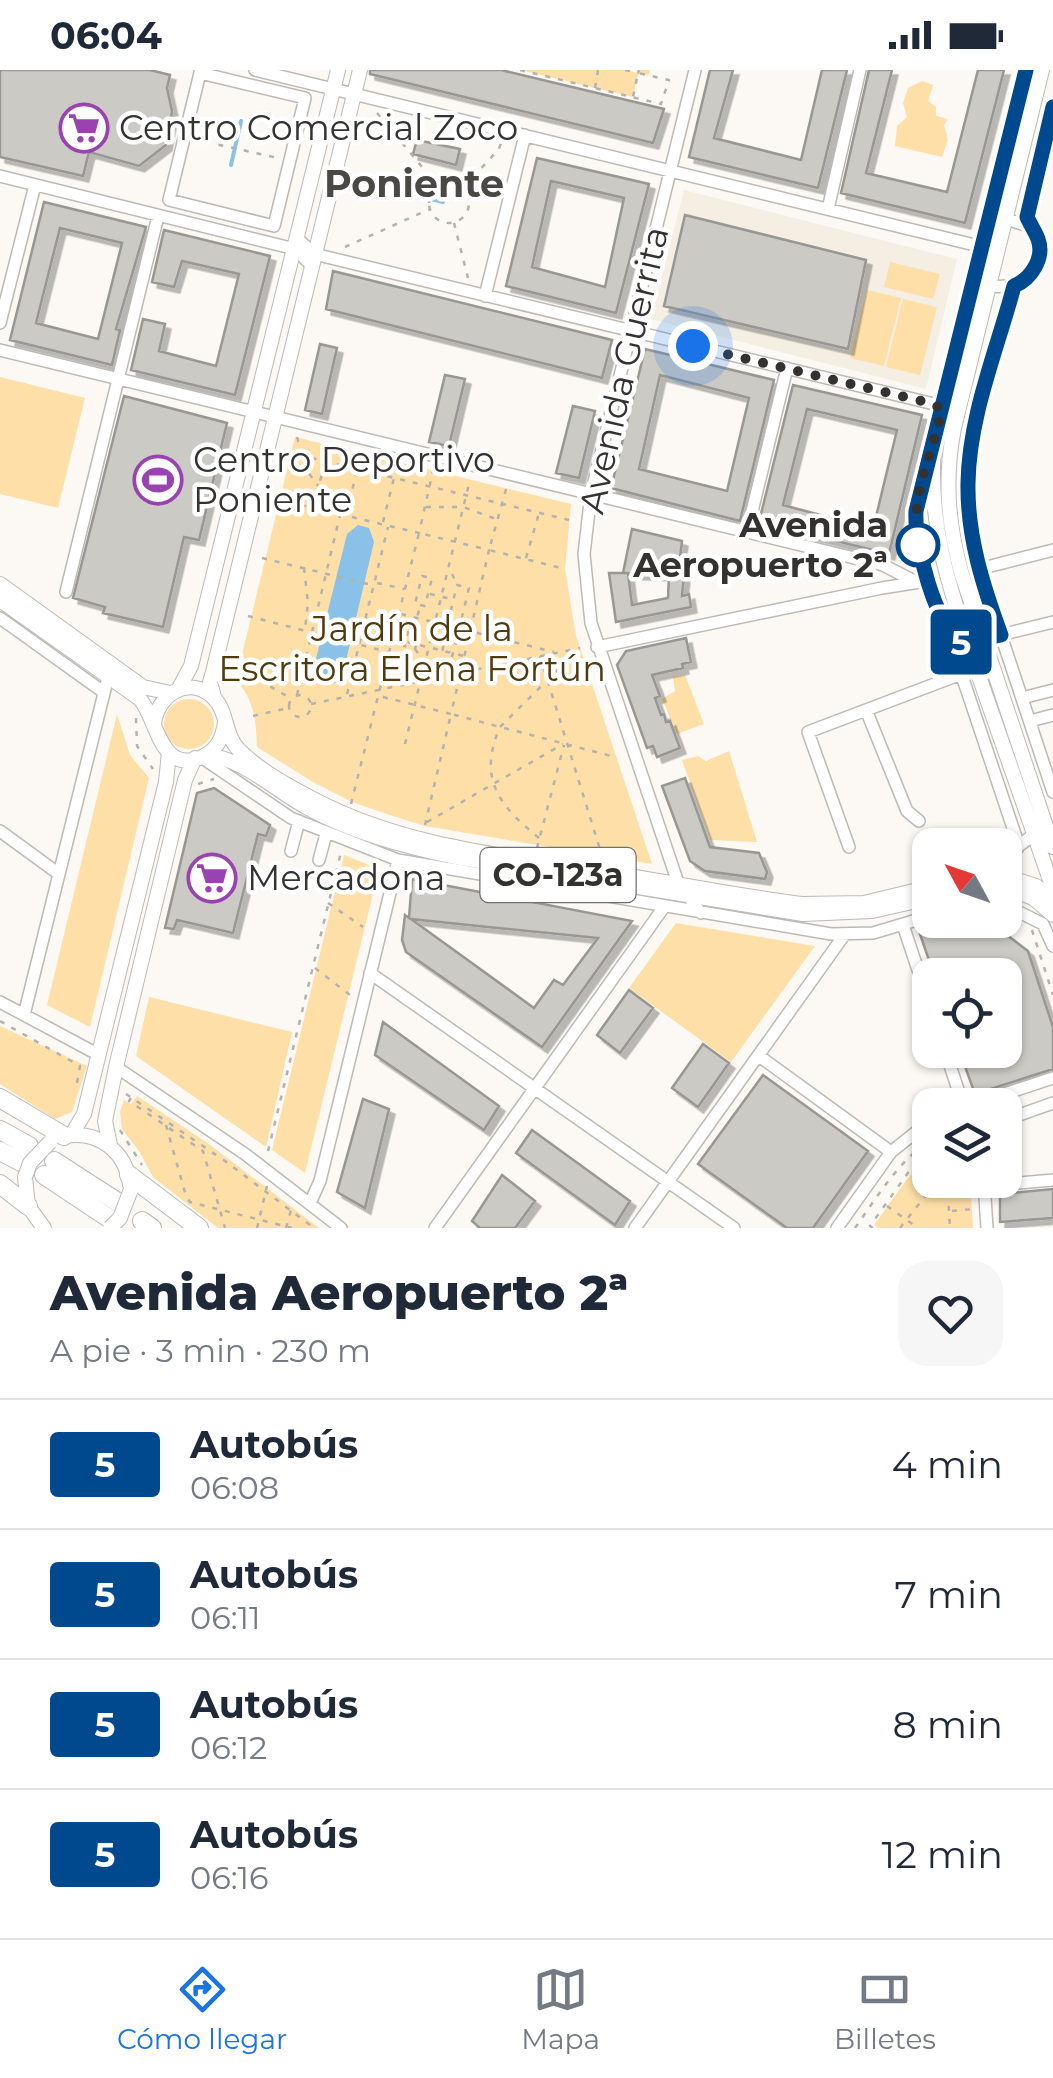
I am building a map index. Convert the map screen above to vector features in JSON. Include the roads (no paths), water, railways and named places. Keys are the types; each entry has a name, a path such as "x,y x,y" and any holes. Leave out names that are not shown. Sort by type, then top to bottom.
{"highway":[{"path":"0,1098 62,1137"},
{"path":"0,1130 35,1164"},
{"path":"0,1151 199,1228"},
{"path":"0,1184 28,1206"}],"main road":[{"path":"154,725 158,707 192,666 338,70"},
{"path":"110,1146 106,1121 116,1067 185,780 201,757 220,741 225,722 210,682 212,672 360,70"},
{"path":"1026,70 990,286 954,428 947,486 952,539 976,642 976,668 1053,847"},
{"path":"1042,70 999,216 983,246 934,446 931,483 937,539 1044,829 1052,895"},
{"path":"0,584 143,687 174,691 196,688 214,697"},
{"path":"0,600 105,684 140,699 168,752 201,757"},
{"name":"CO-123a","path":"225,722 236,747 262,768 314,800 379,828 457,848 814,915 912,903"},
{"path":"43,1228 28,1206 35,1164 30,1163 84,1114 166,782 168,752"},
{"name":"CO-123a","path":"201,757 229,758 307,808 388,841 455,858 821,905 864,903 912,892"},
{"path":"1022,880 1052,895"},
{"path":"1022,891 1053,915"},
{"path":"62,1137 85,1134 110,1146 125,1164 123,1198"}],"street":[{"path":"255,70 983,246"},
{"name":"Avenida Guerrita","path":"682,890 598,647 585,587 584,554 590,494 695,70"},
{"path":"828,209 860,70"},
{"path":"200,73 306,98 290,161 274,226 169,200 200,73"},
{"path":"990,286 1014,286 1029,276 1038,259 1038,239 1027,217 1053,107"},
{"path":"485,296 525,135"},
{"path":"0,176 158,216 296,244 313,260 485,296 787,368 934,404 942,410"},
{"path":"0,324 35,185"},
{"path":"66,592 158,216"},
{"path":"999,216 1031,227"},
{"path":"1038,259 1053,263"},
{"path":"1014,286 970,455 968,501 980,569 1050,772 1053,792"},
{"path":"0,350 892,568 910,570 922,557"},
{"path":"746,532 787,368"},
{"path":"934,446 916,511 917,540 1013,828"},
{"path":"980,569 1053,550"},
{"path":"892,568 932,588"},
{"path":"598,647 916,582"},
{"path":"0,639 5,622 105,684 24,1014"},
{"path":"946,629 957,640 976,642 1053,622"},
{"path":"850,847 808,732 976,668"},
{"path":"1022,698 1053,690"},
{"path":"866,710 907,811 919,821"},
{"path":"1030,721 1053,715"},
{"path":"201,757 299,822 398,860 845,934 872,933 912,922"},
{"path":"290,852 299,822"},
{"path":"1022,844 1044,829"},
{"path":"0,832 58,874"},
{"path":"319,860 326,834"},
{"path":"310,1203 320,1181 398,860"},
{"path":"682,890 701,913"},
{"path":"435,1228 664,907"},
{"path":"872,933 892,908"},
{"path":"1022,914 1043,924 1053,946"},
{"path":"903,925 914,958"},
{"path":"635,1228 845,934"},
{"path":"370,973 734,1228"},
{"path":"0,1002 99,1055"},
{"path":"758,1056 891,1152"},
{"path":"116,1067 245,1154 341,1228"},
{"path":"1022,1088 1053,1078"},
{"path":"1022,1114 1053,1104"},
{"path":"837,1228 891,1152 912,1135"},
{"path":"1022,1181 1053,1180"},
{"path":"986,1198 988,1228"}],"water":[{"path":"358,525 369,528 374,542 343,673 338,682 326,685 317,680 314,667 347,534"}],"waterway":[{"path":"231,165 241,121"},
{"path":"396,190 443,202"}],"place":[{"name":"Centro Comercial Zoco","path":"84,128"},
{"name":"Centro Deportivo Poniente","path":"158,480"},
{"name":"Avenida Aeropuerto 2ª","path":"918,545"},
{"name":"Mercadona","path":"212,878"}],"district":[{"name":"Poniente","path":"414,184"}],"park label":[{"name":"Jardín de la Escritora Elena Fortún","path":"412,649"}]}
